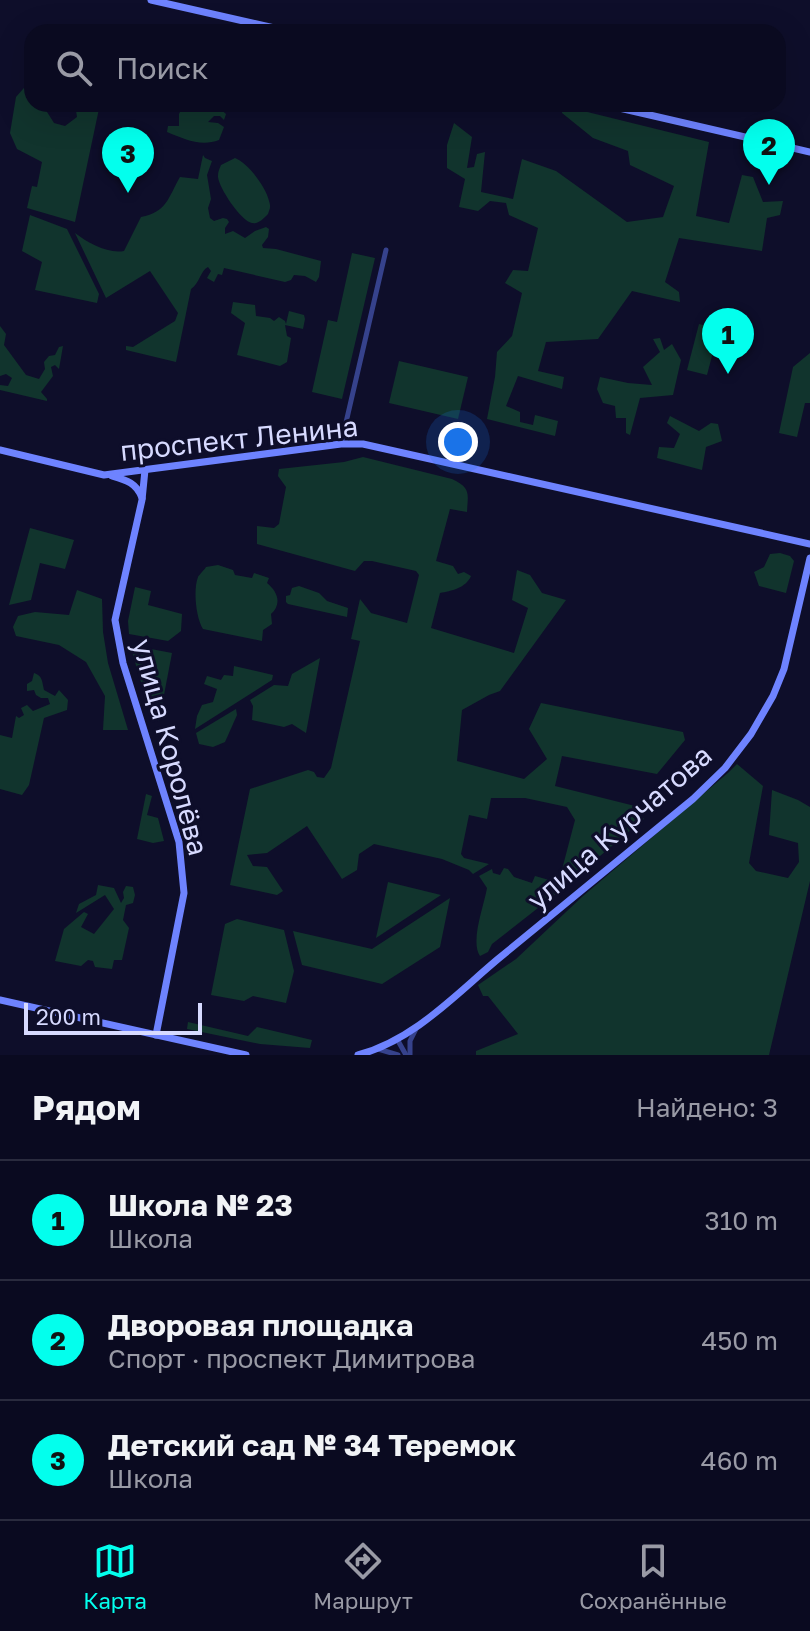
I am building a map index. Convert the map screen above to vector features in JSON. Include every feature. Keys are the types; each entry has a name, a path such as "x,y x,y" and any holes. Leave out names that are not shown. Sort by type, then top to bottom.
{"street":[{"path":"151,0 257,24"},
{"path":"637,112 810,152"},
{"path":"341,444 386,250"},
{"name":"проспект Ленина","path":"0,450 104,475 341,444 363,444 810,544"},
{"name":"улица Королёва","path":"145,470 142,500 115,620 123,663 179,842 184,893 156,1035"},
{"path":"104,475 132,483 139,490 142,500"},
{"name":"улица Курчатова","path":"358,1055 397,1039 442,1008 693,799 725,768 763,716 784,669 810,558"},
{"path":"0,1000 246,1055"},
{"path":"408,1055 417,1026"},
{"path":"397,1039 408,1055"},
{"path":"377,1049 398,1055"}],"green space":[{"path":"24,88 24,112 47,112 54,123 65,126 77,117 76,112 98,112 75,222 27,208 32,186 37,187 42,162 17,149 10,133 16,97"},
{"path":"224,112 224,120 214,116 208,122 224,127 219,140 199,142 167,132 168,126 179,126 179,114"},
{"path":"587,112 709,142 696,216 729,223 742,175 753,177 763,202 783,201 780,215 767,218 762,251 679,238 665,282 679,292 680,302 632,291 598,339 546,342 538,371 564,377 562,389 518,376 506,406 520,412 520,422 533,425 535,415 558,421 555,436 487,419 497,352 512,336 522,293 505,283 513,270 528,271 538,228 509,215 506,203 490,201 478,211 459,207 465,179 447,168 447,145 454,123 472,137 467,168 474,167 477,154 485,152 481,192 513,199 522,159 556,171 627,222 663,217 674,186 630,165 628,151 593,138 562,113"},
{"path":"203,155 212,161 207,175 210,218 214,221 227,219 225,234 233,231 245,238 266,227 269,229 268,237 263,248 321,261 319,277 316,282 294,275 285,282 224,268 222,275 218,274 214,282 207,278 211,271 208,267 191,289 176,362 126,350 126,346 133,347 175,321 178,313 150,271 106,298 75,233 98,247 124,251 141,217 162,208 180,177 198,179"},
{"path":"235,158 251,170 267,195 270,206 268,214 257,223 242,217 219,182 221,165"},
{"path":"30,215 67,229 99,294 97,303 35,290 42,262 22,251"},
{"path":"352,253 375,258 342,399 312,392 328,320 337,322"},
{"path":"233,302 255,305 256,316 274,321 279,317 286,324 289,311 304,315 303,329 285,325 287,336 291,338 287,362 280,366 237,355 245,323 231,313"},
{"path":"699,324 719,329 707,375 687,370"},
{"path":"0,326 6,334 4,345 26,375 39,379 45,369 44,362 63,346 59,369 55,365 51,367 53,376 41,392 47,401 0,390 0,385 8,386 12,378 6,374 0,376"},
{"path":"660,338 664,350 672,344 681,360 673,395 640,398 630,435 626,433 626,418 616,418 615,406 603,403 597,389 600,377 652,385 643,367 660,352 653,339"},
{"path":"810,353 810,403 805,403 797,437 779,433 793,367"},
{"path":"399,361 468,377 458,419 389,403"},
{"path":"670,416 699,431 711,423 718,424 722,441 706,447 702,470 657,458 659,447 674,448 680,434 667,423"},
{"path":"363,457 452,479 467,492 467,512 450,509 436,561 453,566 458,574 464,572 471,576 462,586 440,593 431,628 514,653 528,608 512,600 517,570 530,575 542,593 566,600 500,691 462,710 457,761 524,779 547,759 529,729 541,703 683,732 685,740 657,774 562,756 555,786 635,806 644,819 569,882 560,877 575,820 567,807 525,798 491,798 487,819 469,815 461,854 464,858 489,864 473,874 442,859 374,844 359,854 357,870 342,879 307,826 267,853 247,855 253,866 267,867 283,891 277,895 230,885 250,789 308,770 324,778 331,768 360,641 351,639 360,599 371,613 407,623 419,575 416,571 364,561 355,571 257,544 257,526 274,528 279,524 286,487 278,476 279,469"},
{"path":"30,528 74,540 65,569 40,563 31,600 9,605"},
{"path":"780,553 794,561 786,593 759,586 754,572 764,567 770,554"},
{"path":"218,565 233,570 235,575 252,578 254,573 269,578 267,583 274,590 277,602 271,614 272,624 263,630 262,641 203,629 197,611 196,583 206,567"},
{"path":"299,586 348,608 347,617 288,604 286,596 290,595 292,588"},
{"path":"135,587 151,591 148,605 182,614 181,631 168,641 129,634 128,621"},
{"path":"77,590 102,599 108,663 128,730 103,730 105,696 86,662 59,645 16,636 13,627 18,616 35,612 69,615"},
{"path":"130,645 172,653 159,721 152,719"},
{"path":"320,658 306,733 292,724 284,727 252,720 250,700 274,685 288,686 292,674"},
{"path":"234,666 273,675 272,680 195,729 202,705 213,702 217,689 204,684 207,676 221,680 224,675 233,676"},
{"path":"34,673 41,678 44,690 55,696 59,690 68,700 67,710 44,718 29,785 22,795 0,789 0,735 12,738 16,716 24,715 21,708 27,705 33,711 50,704 48,698 41,698 34,690 27,691 27,684 32,681"},
{"path":"236,709 237,715 225,742 213,747 199,744 196,733"},
{"path":"737,764 763,786 749,863 756,871 788,878 799,862 798,843 769,835 772,790 810,807 810,881 769,1055 476,1055 476,1051 518,1034 488,996 483,996 478,985 516,959 583,896"},
{"path":"146,794 152,796 147,815 158,818 164,841 153,843 137,839"},
{"path":"504,868 514,877 532,883 535,876 556,882 561,890 480,956 476,942 487,888 479,876 492,869 493,873 500,875"},
{"path":"388,882 441,895 376,938"},
{"path":"98,885 114,888 121,903 126,886 133,887 133,903 126,905 123,920 129,928 122,960 114,960 112,969 95,967 93,961 88,960 81,966 55,961 64,929 84,912 88,914 81,927 94,934 114,909 105,895 76,913 79,904 96,895"},
{"path":"450,898 440,947 382,984 302,965 293,931 372,949"},
{"path":"237,919 284,930 294,971 286,1003 253,996 244,1001 211,995 225,924"},
{"path":"188,1022 248,1036 257,1027 312,1040 310,1048 260,1044 187,1029"}],"place":[{"name":"Дворовая площадка","path":"769,185"},
{"name":"Детский сад № 34 Теремок","path":"128,193"},
{"name":"Школа № 23","path":"728,374"}]}
